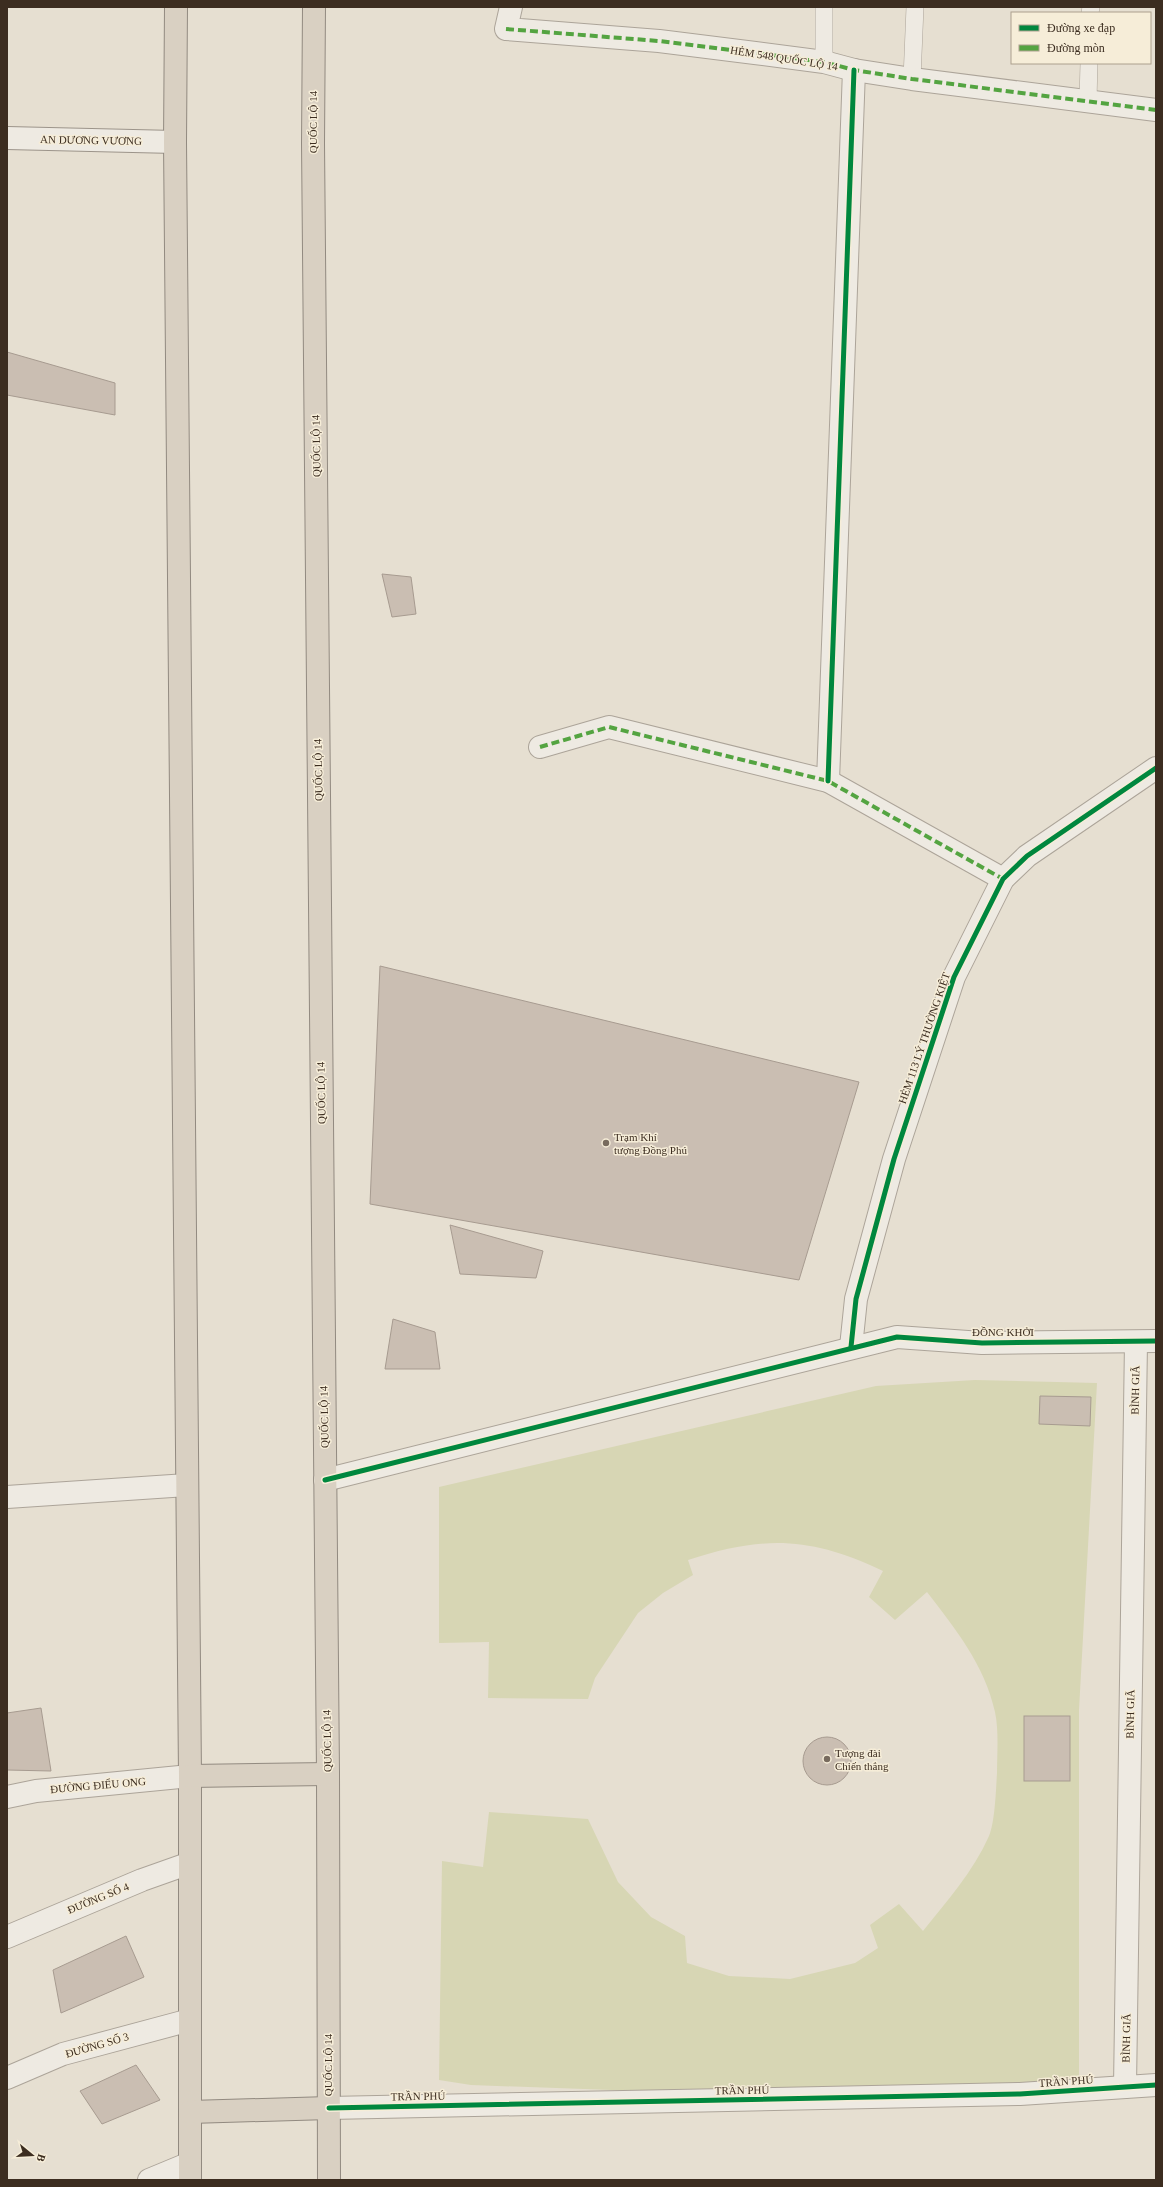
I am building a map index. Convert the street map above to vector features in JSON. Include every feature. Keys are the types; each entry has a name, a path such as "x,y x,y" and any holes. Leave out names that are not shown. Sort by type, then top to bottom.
{"highway":[{"path":"176,7 175,142 190,1776 190,2172"},
{"name":"QUỐC LỘ 14","path":"314,7 313,151 328,1774 328,2180"},
{"path":"190,1776 328,1774"},
{"path":"190,2112 328,2108"}],"street":[{"name":"HẺM 548 QUỐC LỘ 14","path":"511,7 506,29 659,41 824,62 854,70 912,79 1088,100 1156,110"},
{"path":"828,781 854,70"},
{"name":"AN DƯƠNG VƯƠNG","path":"7,138 175,142"},
{"path":"540,747 609,727 828,781 1003,879"},
{"name":"HẺM 113 LÝ THƯỜNG KIỆT","path":"851,1347 856,1299 894,1158 954,977 1003,879 1028,856 1156,768"},
{"name":"ĐỒNG KHỞI","path":"325,1480 898,1336 982,1343 1146,1341"},
{"name":"BÌNH GIÃ","path":"1125,2087 1146,1341"},
{"path":"7,1497 187,1485"},
{"name":"ĐƯỜNG ĐIỂU ONG","path":"7,1797 36,1790 190,1776"},
{"name":"ĐƯỜNG SỐ 4","path":"7,1937 142,1880 190,1863"},
{"name":"ĐƯỜNG SỐ 3","path":"7,2078 62,2054 190,2020"},
{"name":"TRẦN PHÚ","path":"328,2108 1020,2094 1156,2085"},
{"path":"149,2180 190,2172"}],"lane":[{"path":"824,7 824,62"},
{"path":"912,79 915,7"},
{"path":"1088,100 1089,64"}],"green space":[{"path":"975,1380 1097,1383 1079,1710 1079,2078 1035,2087 846,2105 612,2090 471,2085 439,2080 442,1861 483,1867 489,1812 588,1819 618,1882 651,1917 685,1936 687,1963 729,1976 790,1979 855,1963 878,1948 870,1925 899,1904 923,1931 967,1874 983,1849 989,1836 993,1822 995,1805 998,1742 995,1712 984,1678 968,1648 927,1592 895,1620 869,1597 883,1571 833,1551 787,1543 740,1546 688,1560 693,1575 663,1593 638,1613 595,1678 588,1699 488,1698 489,1642 439,1643 439,1487 876,1386"}],"building":[{"path":"7,352 115,383 115,415 7,395"},
{"path":"382,574 411,577 416,614 392,617"},
{"name":"Trạm Khí tượng Đồng Phú","path":"380,966 859,1082 799,1280 370,1204"},
{"path":"450,1225 543,1251 536,1278 460,1274"},
{"path":"393,1319 435,1332 440,1369 385,1369"},
{"path":"1040,1396 1091,1397 1090,1426 1039,1424"},
{"path":"41,1708 51,1771 7,1770 7,1713"},
{"path":"1024,1716 1070,1716 1070,1781 1024,1781"},
{"name":"Tượng đài Chiến thắng","path":"827,1737 836,1739 844,1744 849,1752 851,1761 849,1770 844,1778 836,1783 827,1785 818,1783 810,1778 805,1770 803,1761 805,1752 810,1744 818,1739"},
{"path":"126,1936 144,1977 61,2013 53,1970"},
{"path":"136,2065 160,2100 102,2124 80,2091"}],"marked path":[{"path":"506,29 659,41 824,62 854,70 912,79 1156,110"},
{"path":"540,747 609,727 828,781 1003,879"}],"cycle path":[{"path":"828,781 854,70"},
{"path":"851,1347 856,1299 894,1159 954,977 1003,879 1027,856 1156,768"},
{"path":"325,1480 897,1337 982,1343 1156,1341"},
{"path":"329,2108 1020,2094 1156,2085"}],"place":[{"name":"Trạm Khí tượng Đồng Phú","path":"606,1143"},
{"name":"Tượng đài Chiến thắng","path":"827,1759"}]}
